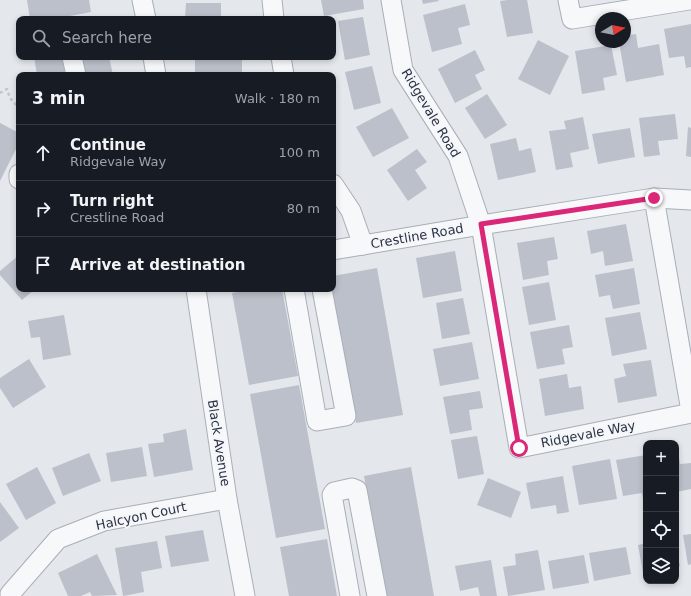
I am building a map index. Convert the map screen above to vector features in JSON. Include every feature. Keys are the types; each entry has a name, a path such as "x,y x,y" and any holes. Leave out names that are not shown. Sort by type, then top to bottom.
{"street":[{"path":"142,0 145,16"},
{"path":"272,0 274,16"},
{"name":"Ridgevale Road","path":"391,0 403,70 458,156 481,224"},
{"path":"568,0 572,19 689,0"},
{"path":"73,60 75,72"},
{"path":"154,60 156,72"},
{"path":"282,60 284,72"},
{"path":"336,188 351,211 363,245"},
{"name":"Crestline Road","path":"336,250 481,224 654,198 691,200"},
{"name":"Ridgevale Way","path":"481,224 519,448 691,412 654,198"},
{"name":"Black Avenue","path":"196,292 228,499 245,596"},
{"path":"295,292 317,421 346,416 323,292"},
{"path":"350,596 332,495 334,492 352,488 357,490 377,596"},
{"name":"Halcyon Court","path":"10,594 58,539 104,521 228,499"}],"path":[{"path":"0,93 7,89 10,98 16,105"}],"building":[{"path":"27,0 89,0 91,12 70,16 30,16"},
{"path":"321,0 363,0 364,9 324,16"},
{"path":"422,0 438,0 439,1 423,4"},
{"path":"527,0 533,33 507,37 500,1"},
{"path":"186,3 221,3 221,16 185,16"},
{"path":"465,4 470,25 458,28 462,44 432,52 423,15"},
{"path":"363,17 370,55 345,60 338,21"},
{"path":"691,24 691,67 686,68 684,56 669,58 664,29"},
{"path":"636,34 638,48 659,44 664,75 626,82 620,48 631,48 631,35"},
{"path":"538,40 569,56 550,95 518,79"},
{"path":"595,48 612,48 617,75 603,78 605,90 582,94 575,51"},
{"path":"475,50 485,70 475,75 482,89 455,103 438,69"},
{"path":"34,60 62,60 64,72 36,72"},
{"path":"80,60 110,60 112,72 82,72"},
{"path":"195,60 242,60 242,72 195,72"},
{"path":"372,66 381,103 354,110 345,72"},
{"path":"487,94 507,125 485,139 465,108"},
{"path":"392,108 409,138 373,157 356,127"},
{"path":"675,114 678,139 658,141 660,155 644,157 639,118"},
{"path":"583,117 589,149 570,153 573,167 556,170 549,131 566,129 564,121"},
{"path":"0,123 16,131 16,149 0,181"},
{"path":"688,127 691,128 691,157 686,156"},
{"path":"630,128 635,157 598,164 592,134"},
{"path":"516,138 519,151 531,148 536,172 498,180 490,144"},
{"path":"417,149 427,162 415,170 427,188 408,201 387,170"},
{"path":"626,224 633,261 605,266 603,251 591,254 587,231"},
{"path":"554,237 558,259 547,261 549,275 523,280 517,243"},
{"path":"455,251 462,291 423,298 416,258"},
{"path":"16,258 16,292 31,292 22,300 0,275 0,271"},
{"path":"377,268 403,415 356,423 333,292 336,292 336,275"},
{"path":"634,268 640,304 613,309 610,295 599,297 595,275"},
{"path":"549,282 556,320 529,325 522,287"},
{"path":"283,292 298,376 249,385 232,293"},
{"path":"463,298 470,334 442,339 436,303"},
{"path":"640,312 647,349 612,356 605,318"},
{"path":"64,315 71,355 43,360 40,337 31,338 28,321"},
{"path":"569,325 573,347 562,349 565,364 537,369 530,332"},
{"path":"472,342 479,379 440,386 433,349"},
{"path":"29,359 46,387 13,408 0,388 0,378"},
{"path":"651,360 657,396 618,403 614,379 626,376 623,364"},
{"path":"567,374 569,388 581,386 584,409 545,416 539,379"},
{"path":"299,385 325,529 276,538 250,394"},
{"path":"480,391 483,408 469,410 472,430 450,434 443,397"},
{"path":"186,429 193,470 154,477 148,444 164,442 163,434"},
{"path":"477,436 484,474 458,479 451,440"},
{"path":"142,447 147,476 111,482 106,453"},
{"path":"89,453 101,481 63,496 52,468"},
{"path":"643,456 643,499 642,493 623,496 616,460"},
{"path":"679,458 680,464 691,463 691,489 679,491"},
{"path":"610,459 617,499 579,505 572,466"},
{"path":"37,467 56,503 26,520 6,484"},
{"path":"411,467 434,596 386,596 364,476"},
{"path":"563,476 569,512 557,514 556,505 531,509 526,483"},
{"path":"488,478 521,492 511,518 477,505"},
{"path":"0,502 19,528 0,542"},
{"path":"203,530 209,561 171,567 165,536"},
{"path":"691,534 691,564 688,565 683,535"},
{"path":"327,539 337,596 289,596 280,547"},
{"path":"157,541 162,568 141,572 144,592 123,596 115,548"},
{"path":"643,544 643,573 638,545"},
{"path":"626,547 631,574 594,581 589,553"},
{"path":"538,550 545,590 508,596 503,567 516,565 515,554"},
{"path":"97,554 117,595 92,596 90,592 81,596 68,596 58,573"},
{"path":"584,555 589,583 553,589 548,561"},
{"path":"491,560 497,596 480,596 478,587 460,591 455,566"}],"route":[{"path":"519,448 481,224 654,198"}]}
